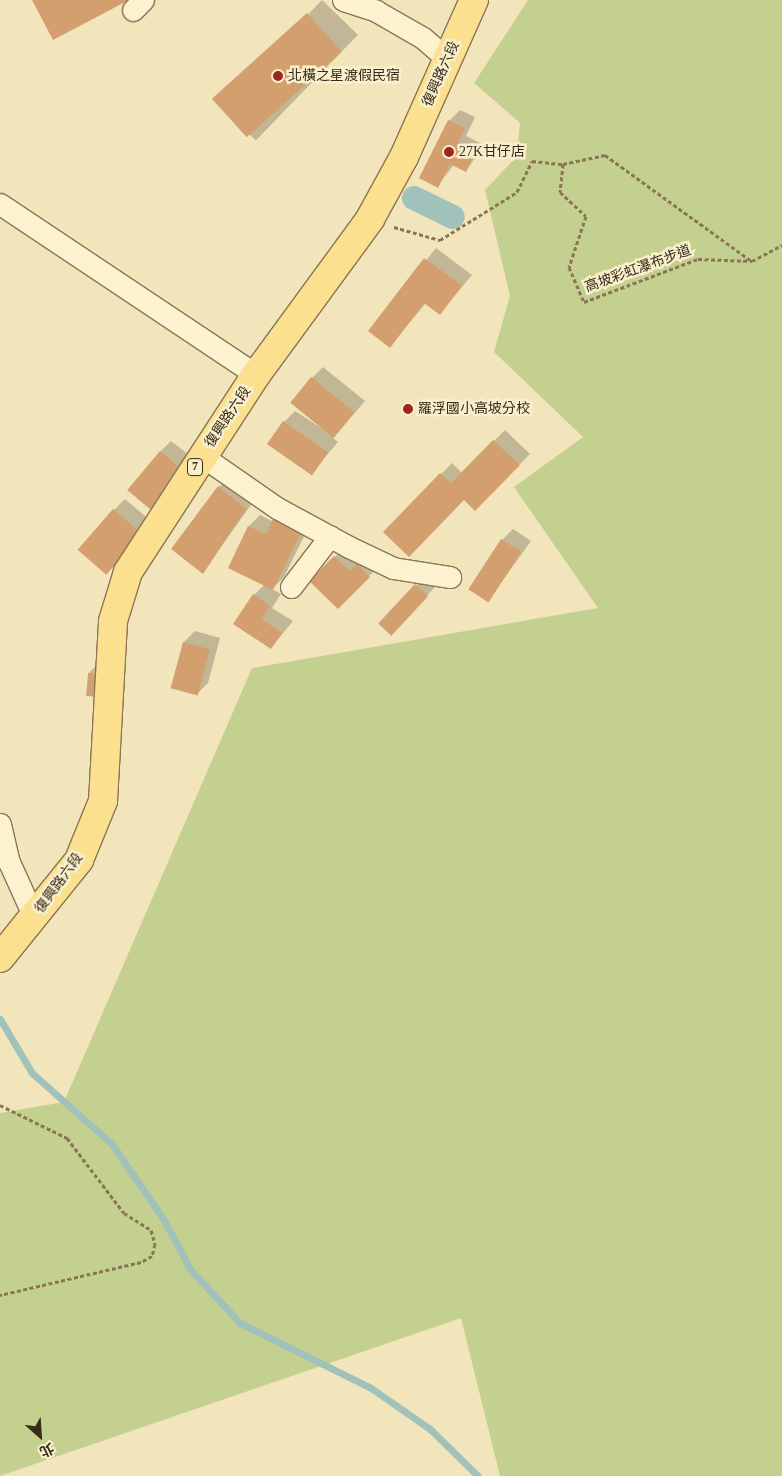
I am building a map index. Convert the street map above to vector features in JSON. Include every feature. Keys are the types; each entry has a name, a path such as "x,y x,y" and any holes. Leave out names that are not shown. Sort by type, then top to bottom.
{"main road":[{"name":"復興路六段","path":"0,958 79,860 103,801 113,622 128,572 256,375 370,220 404,157 474,0"}],"lane":[{"path":"343,0 384,16 423,38 448,59"},
{"path":"0,204 256,375"},
{"path":"202,456 277,508 393,568 450,577"},
{"path":"291,587 330,536"},
{"path":"0,824 9,862 34,917"}],"path":[{"path":"370,220 440,240 517,192 532,161 563,164 605,155 752,261 782,245"},
{"name":"高坡彩虹瀑布步道","path":"563,164 560,192 586,216 583,235 568,267 584,302 698,258 752,261"},
{"path":"0,1105 67,1138 124,1213 151,1230 156,1244 152,1256 141,1262 0,1295"}],"green space":[{"path":"528,0 782,0 782,1476 500,1476 461,1318 0,1476 0,1113 64,1102 252,668 598,608 514,487 583,437 494,352 510,296 485,190 517,156 520,123 474,83"}],"building":[{"path":"32,0 129,0 53,40"},
{"name":"北橫之星渡假民宿","path":"307,13 342,52 247,137 212,99"},
{"name":"27K甘仔店","path":"448,120 465,128 456,147 474,156 466,172 450,164 438,188 419,178"},
{"path":"424,258 462,286 440,315 424,303 390,348 368,331"},
{"path":"311,377 355,412 334,438 290,403"},
{"path":"283,421 328,453 312,475 267,444"},
{"path":"493,440 520,465 475,511 464,500 409,557 383,532 440,473 451,483"},
{"path":"160,451 183,470 150,509 127,490"},
{"path":"218,486 246,509 203,574 171,549"},
{"path":"113,509 142,534 106,575 78,550"},
{"path":"273,519 301,533 273,590 228,568 248,526 266,534"},
{"path":"501,539 521,552 488,602 468,589"},
{"path":"334,556 350,571 357,564 370,577 338,609 309,581"},
{"path":"415,584 428,596 391,636 378,623"},
{"path":"253,594 270,606 262,619 282,633 271,649 233,624"},
{"path":"183,642 210,649 198,696 171,688"},
{"path":"88,673 104,674 102,697 86,696"}],"waterway":[{"path":"414,198 453,217"},
{"path":"0,1019 32,1073 112,1144 164,1220 190,1269 240,1323 371,1388 430,1429 478,1476"}],"place":[{"name":"北橫之星渡假民宿","path":"278,76"},
{"name":"27K甘仔店","path":"449,152"},
{"name":"羅浮國小高坡分校","path":"408,409"}]}
